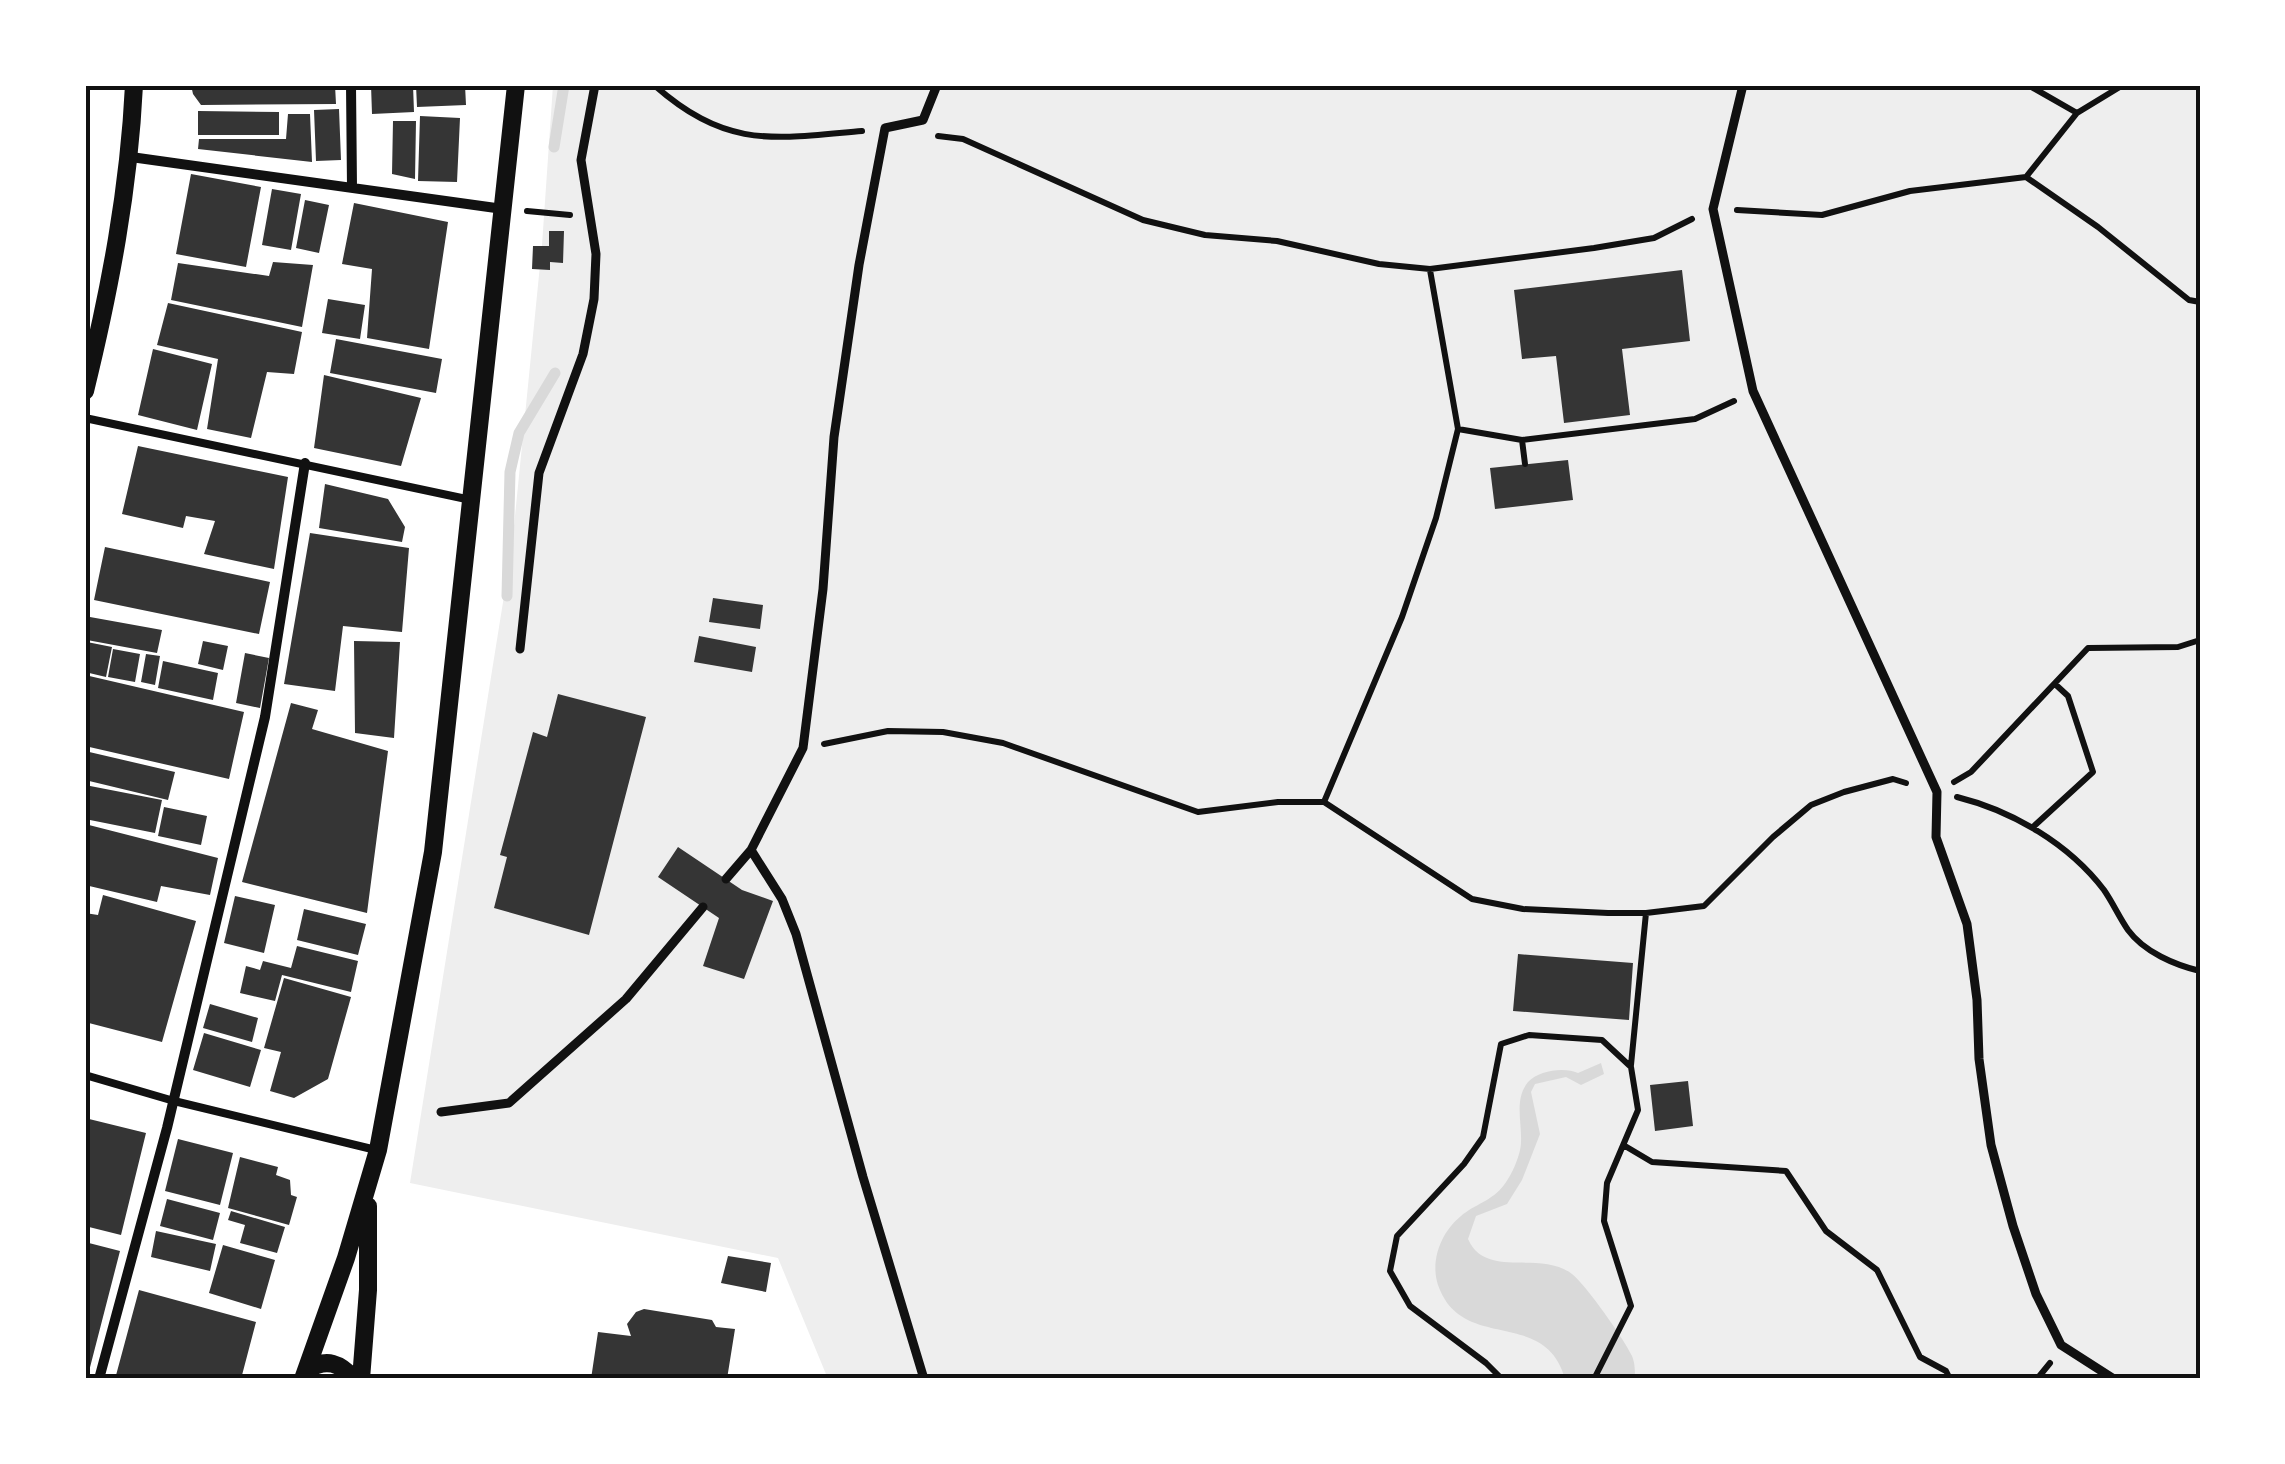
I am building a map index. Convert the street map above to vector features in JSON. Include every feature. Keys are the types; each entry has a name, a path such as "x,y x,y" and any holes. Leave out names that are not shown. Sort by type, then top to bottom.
{"street":[{"path":"85,391 110,290 130,157 134,85"},
{"path":"351,85 352,188"},
{"path":"306,1374 378,1150 433,852 516,85"},
{"path":"520,650 539,473 583,354 594,298 596,254 581,160 595,85"},
{"path":"726,879 751,850 803,748 822,589 834,437 859,265 885,128 924,120 937,85"},
{"path":"1744,85 1713,208 1753,392 1937,792 1936,837 1967,924 1978,1059 1991,1145 2036,1294 2061,1345 2114,1379"},
{"path":"130,157 503,208"},
{"path":"98,1379 174,1101 265,717 305,463"},
{"path":"751,850 782,899 796,934 862,1177 924,1379"},
{"path":"441,1112 509,1103 626,999 703,907"},
{"path":"306,1374 319,1362 333,1362 357,1379 368,1290 370,1176"}],"lane":[{"path":"85,418 471,500"},
{"path":"85,1075 174,1101 378,1150"}],"path":[{"path":"654,85 701,120 757,138 885,128 963,139 1143,220 1204,234 1277,242 1379,264 1430,270 1654,238 1713,208 1822,215 1910,191 2026,178 2098,226 2189,300 2200,302"},
{"path":"2028,85 2077,113"},
{"path":"2026,178 2077,113 2123,85"},
{"path":"524,228 526,210 590,216"},
{"path":"1324,802 1402,617 1436,518 1458,429 1430,270"},
{"path":"1458,429 1522,440 1695,419 1753,392"},
{"path":"1522,440 1525,464"},
{"path":"1937,792 1972,772 2088,648 2178,647 2200,640"},
{"path":"2033,827 2093,772 2068,696 2055,684"},
{"path":"803,748 888,732 943,732 1003,744 1198,812 1278,802 1324,802 1472,898 1523,908 1646,913 1704,906 1772,837 1811,805 1893,780 1976,802 2033,827 2103,889 2131,934 2174,965 2200,971"},
{"path":"1594,1379 1631,1306 1604,1221 1607,1184 1638,1110 1631,1067 1646,913"},
{"path":"1502,1379 1410,1306 1390,1270 1397,1236 1464,1164 1483,1137 1501,1044 1529,1035 1602,1040 1631,1067"},
{"path":"1625,1146 1652,1162 1786,1171 1826,1231 1877,1270 1920,1358 1946,1371 1950,1379"}],"shaded area":[{"path":"553,85 2200,85 2200,1379 828,1379 778,1258 410,1183 512,546 542,245"},
{"path":"1601,1063 1604,1074 1581,1085 1566,1077 1535,1084 1531,1092 1540,1134 1522,1180 1507,1204 1476,1216 1468,1239 1487,1258 1545,1264 1572,1274 1621,1338 1635,1367 1635,1379 1565,1379 1555,1357 1540,1343 1465,1319 1450,1306 1438,1285 1436,1257 1454,1223 1494,1195 1510,1176 1521,1147 1520,1103 1528,1082 1545,1072 1578,1073"}],"building":[{"path":"191,85 335,85 336,104 201,105"},
{"path":"371,85 413,85 414,112 372,114"},
{"path":"416,85 465,85 466,105 417,107"},
{"path":"339,109 341,160 316,161 314,110"},
{"path":"198,111 279,112 279,135 198,135"},
{"path":"288,114 310,114 312,162 198,149 199,139 286,139"},
{"path":"420,116 460,118 457,182 418,181"},
{"path":"393,121 416,121 415,179 392,174"},
{"path":"191,174 261,187 246,267 176,254"},
{"path":"272,189 301,194 291,250 262,245"},
{"path":"305,200 329,205 319,253 296,248"},
{"path":"354,203 448,222 429,349 367,338 372,269 342,264"},
{"path":"549,231 564,231 563,263 550,262 550,270 532,269 533,246 549,246"},
{"path":"273,262 313,265 302,327 171,300 178,263 269,276"},
{"path":"1682,270 1690,341 1622,349 1630,415 1564,423 1556,356 1522,359 1514,290"},
{"path":"328,299 365,305 360,339 322,333"},
{"path":"168,303 302,332 294,374 267,372 251,438 207,429 218,359 157,345"},
{"path":"336,339 442,359 436,393 330,373"},
{"path":"153,349 212,364 197,430 138,415"},
{"path":"324,375 421,398 401,466 314,448"},
{"path":"138,446 288,477 274,569 204,554 215,521 186,516 183,528 122,514"},
{"path":"1568,460 1573,500 1495,509 1490,468"},
{"path":"325,484 388,499 405,527 402,542 319,528"},
{"path":"310,533 409,548 402,632 343,626 335,691 284,684"},
{"path":"105,547 270,582 259,634 94,600"},
{"path":"713,598 763,605 760,629 709,622"},
{"path":"90,617 162,630 157,653 87,640"},
{"path":"699,636 756,647 752,672 694,662"},
{"path":"203,641 228,646 223,670 198,664"},
{"path":"354,641 400,642 394,738 355,733"},
{"path":"87,642 112,647 106,677 85,672"},
{"path":"113,649 140,654 135,682 108,677"},
{"path":"245,653 269,658 260,708 236,703"},
{"path":"146,654 160,656 155,685 141,682"},
{"path":"163,661 218,673 213,700 158,688"},
{"path":"85,675 244,712 229,779 85,746"},
{"path":"558,694 646,717 589,935 494,908 507,857 500,855 533,732 547,737"},
{"path":"291,703 318,710 312,729 388,751 367,913 242,882"},
{"path":"85,751 175,772 168,800 85,780"},
{"path":"85,785 162,800 155,833 85,819"},
{"path":"164,807 207,816 201,845 158,836"},
{"path":"85,824 218,858 210,895 161,886 157,902 85,885"},
{"path":"678,847 742,890 773,901 744,979 703,966 719,918 658,877"},
{"path":"103,895 196,921 162,1042 85,1022 85,913 98,915"},
{"path":"235,896 275,905 264,953 224,943"},
{"path":"304,909 366,924 358,955 297,940"},
{"path":"297,946 358,961 351,992 282,975 275,1001 240,993 246,966 260,970 263,961 291,968"},
{"path":"1518,954 1633,963 1629,1020 1513,1011"},
{"path":"284,978 351,997 328,1079 294,1098 270,1091 281,1052 264,1048"},
{"path":"210,1004 258,1018 252,1042 203,1028"},
{"path":"204,1033 261,1050 250,1087 193,1070"},
{"path":"1688,1081 1693,1126 1655,1131 1650,1085"},
{"path":"85,1118 146,1133 121,1235 85,1226"},
{"path":"178,1139 233,1153 220,1205 165,1191"},
{"path":"240,1157 278,1167 276,1175 290,1180 291,1195 297,1197 289,1225 228,1208"},
{"path":"167,1199 220,1213 213,1240 160,1226"},
{"path":"231,1211 285,1227 277,1253 240,1243 245,1225 228,1220"},
{"path":"156,1231 216,1244 210,1271 151,1257"},
{"path":"85,1242 120,1251 87,1379 85,1379"},
{"path":"223,1245 275,1260 261,1309 209,1293"},
{"path":"728,1256 771,1263 766,1292 721,1283"},
{"path":"139,1290 256,1322 241,1379 115,1379"},
{"path":"644,1309 712,1320 716,1327 735,1329 727,1379 591,1379 598,1332 631,1336 627,1324 636,1312"}],"waterway":[{"path":"554,147 564,85"},
{"path":"507,596 510,472 519,433 555,373"}]}
